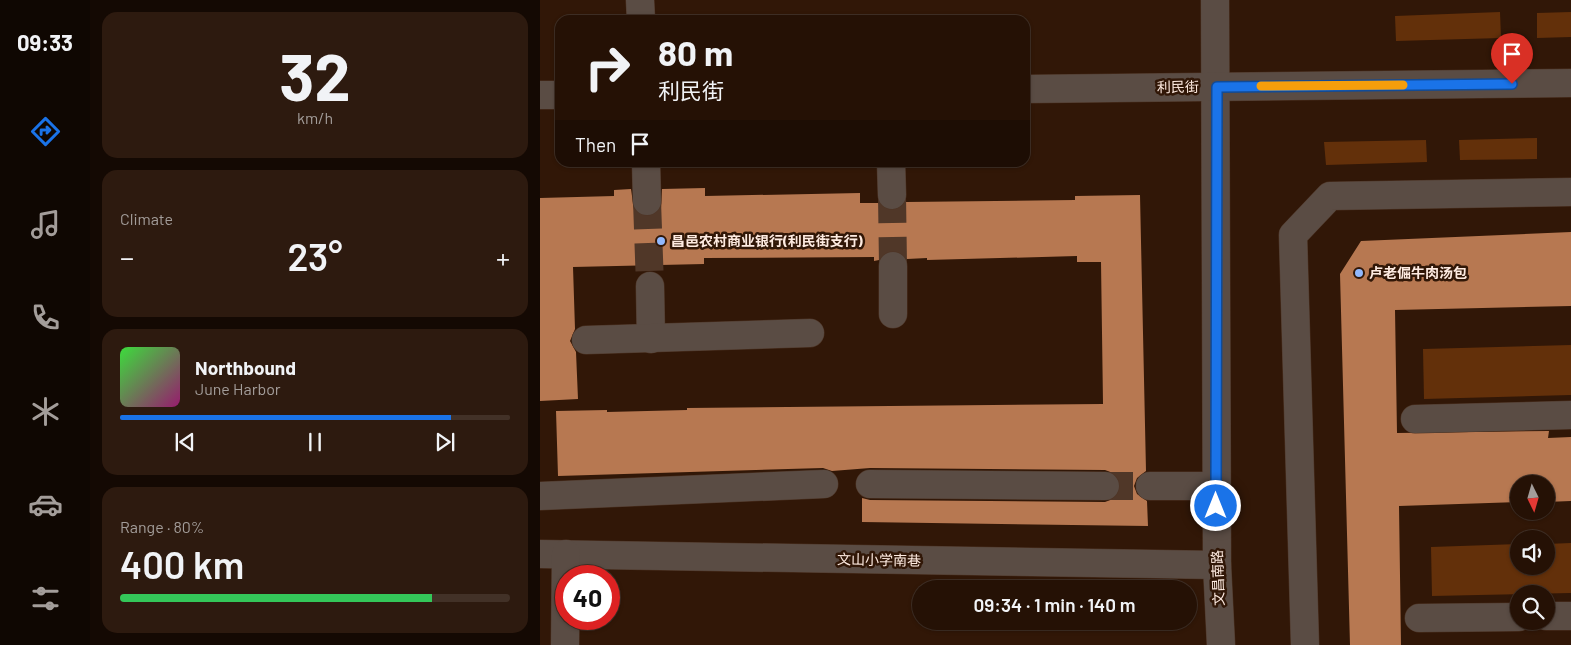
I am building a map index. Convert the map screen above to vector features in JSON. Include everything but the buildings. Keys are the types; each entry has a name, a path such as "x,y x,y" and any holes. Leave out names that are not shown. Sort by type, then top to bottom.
{"street":[{"path":"640,0 641,15"},
{"name":"文昌南路","path":"1215,0 1217,87 1216,486 1221,645"},
{"name":"利民街","path":"1030,89 1571,83"},
{"path":"540,95 555,95"},
{"path":"646,167 647,201"},
{"path":"891,167 892,196"},
{"path":"1305,645 1293,235 1330,196 1571,192"},
{"path":"893,266 893,314"},
{"path":"650,286 651,339"},
{"path":"586,340 810,333"},
{"path":"1415,419 1571,415"},
{"path":"540,496 824,484"},
{"path":"870,484 1105,486"},
{"path":"1150,486 1216,486"},
{"path":"553,554 565,645"},
{"name":"文山小学南巷","path":"553,554 1217,565"},
{"path":"1555,616 1571,616"},
{"path":"1419,618 1510,617"}],"shaded area":[{"path":"1500,12 1501,38 1396,41 1395,16"},
{"path":"1571,12 1571,37 1537,38 1537,13"},
{"path":"1537,138 1537,159 1460,160 1459,140"},
{"path":"1426,140 1427,162 1326,165 1324,142"},
{"path":"1571,345 1571,395 1424,399 1423,349"},
{"path":"1571,543 1571,593 1555,593 1555,585 1510,585 1510,594 1432,596 1431,547 1510,544 1510,575 1555,575 1555,544"}],"tunnel":[{"path":"892,195 893,266"},
{"path":"647,201 650,286"},
{"path":"1105,486 1150,486"}],"slow traffic":[{"path":"1261,86 1403,85"}],"place":[{"name":"昌邑农村商业银行(利民街支行)","path":"661,241"},
{"name":"卢老倔牛肉汤包","path":"1359,273"}],"route":[{"path":"1216,506 1217,87 1512,84"}]}
